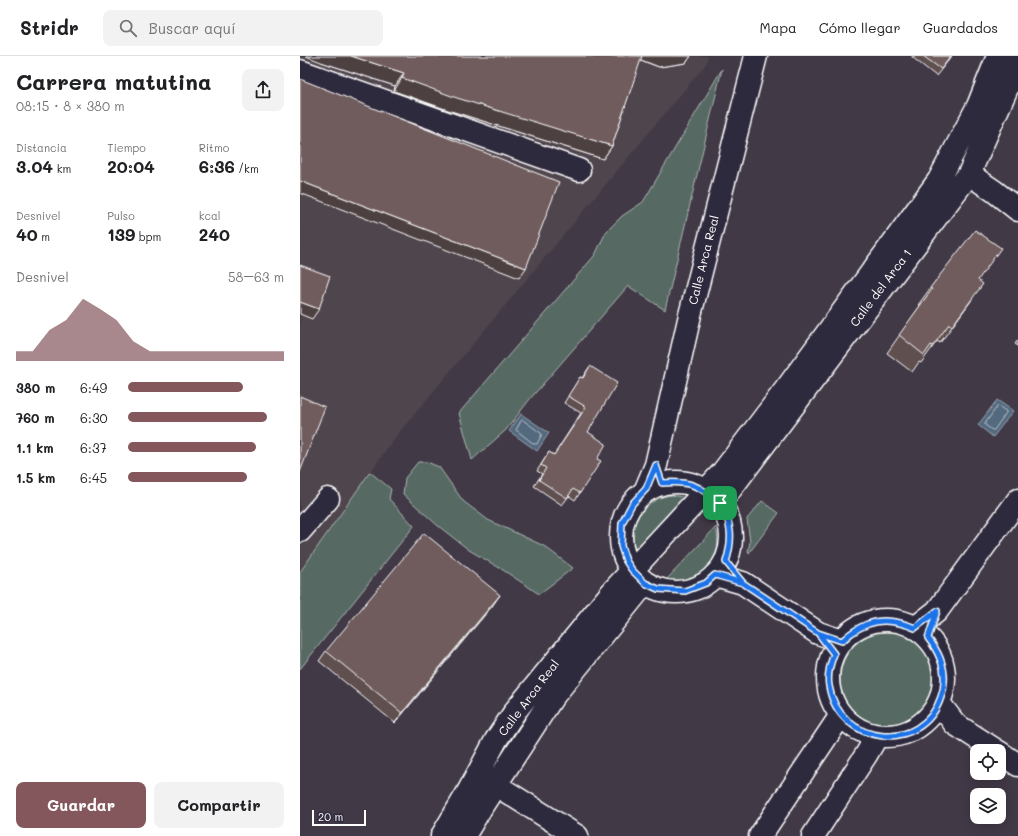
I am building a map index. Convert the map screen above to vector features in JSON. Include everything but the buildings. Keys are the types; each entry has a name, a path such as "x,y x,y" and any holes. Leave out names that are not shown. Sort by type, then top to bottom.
{"street":[{"name":"Calle Arca Real","path":"655,479 690,315 756,56"},
{"name":"Calle del Arca 1","path":"712,496 722,473 789,385 939,180 978,106 998,56"},
{"name":"Calle del Arca 1","path":"712,496 969,174 1018,59"},
{"path":"300,71 579,170"},
{"path":"969,174 1018,210"},
{"path":"655,479 694,485 712,496 726,513 731,530 730,550 721,568 706,583 685,591 658,589 638,576 626,561 621,546 622,523 632,504 655,479"},
{"name":"Calle Arca Real","path":"442,836 496,740 516,710 712,496"},
{"path":"300,531 328,499"},
{"path":"922,633 1018,500"},
{"path":"721,568 838,647"},
{"name":"Calle Arca Real","path":"464,836 552,698 638,576"},
{"path":"890,620 903,623 922,633 937,649 943,662 945,676 944,690 934,710 918,727 905,734 877,736 863,732 851,725 841,715 833,701 828,685 829,669 838,647 851,632 863,625 876,621 890,620"},
{"path":"934,710 986,744"},
{"path":"760,836 841,715"},
{"path":"813,836 877,736"},
{"path":"1006,757 1018,765"},
{"path":"496,785 577,836"}],"shaded area":[{"path":"300,56 708,56 706,64 393,440 300,572"}],"green space":[{"path":"722,69 665,310 628,286 530,399 506,430 472,460 459,413 595,255 606,232 622,216 643,202"},
{"path":"418,462 427,462 439,467 463,501 488,520 544,546 573,568 539,594 469,550 437,525 403,494 405,478"},
{"path":"370,472 391,489 389,499 414,526 300,669 300,572"},
{"path":"672,495 686,498 637,553 633,533 639,515 653,502 662,497"},
{"path":"762,501 779,513 749,553 750,542 747,519"},
{"path":"716,527 718,539 717,550 706,568 694,577 681,581 667,579"},
{"path":"887,632 905,636 920,646 930,661 934,679 930,697 920,712 905,722 887,726 869,722 854,712 844,697 840,679 844,661 854,646 869,636"}],"water":[{"path":"997,400 1013,411 993,437 978,425"},
{"path":"521,414 549,433 537,451 509,431"}],"route":[{"path":"720,503 705,490 694,485 674,482 662,483 656,465 646,489 632,504 622,523 621,546 626,561 632,570 645,583 658,589 685,591 706,583 715,575 743,583 818,633 834,654 829,669 828,685 833,701 841,715 851,725 863,732 877,736 905,734 918,727 929,718 939,703 944,690 945,676 943,662 937,649 928,638 937,611 915,628 890,620 876,621 863,625 851,632 842,641 818,633 781,608 743,583 726,562 730,550 731,530 726,513 720,503"}]}
